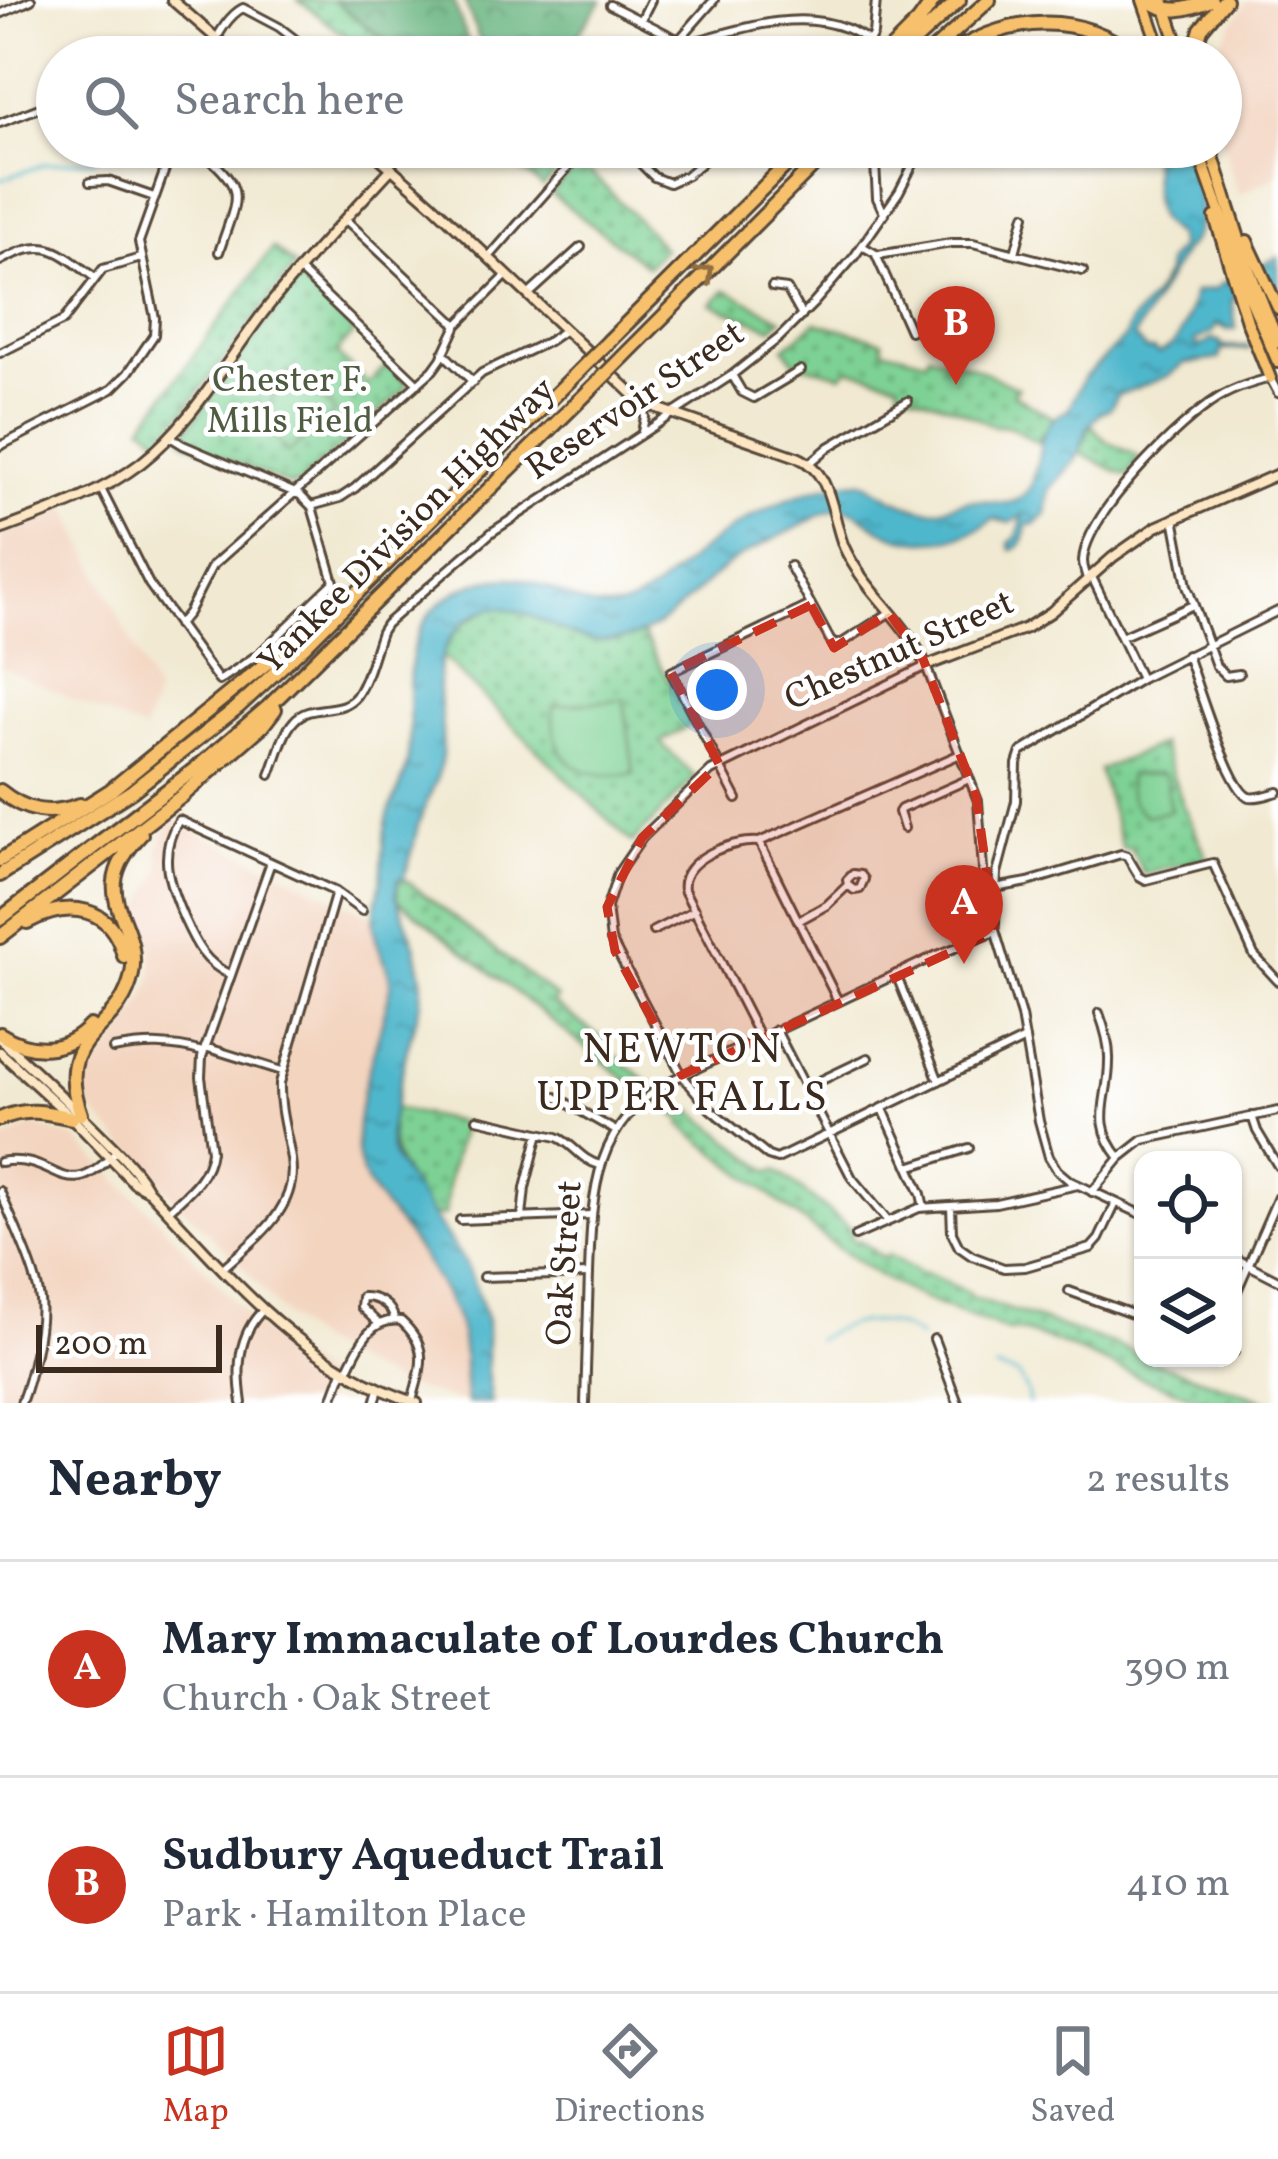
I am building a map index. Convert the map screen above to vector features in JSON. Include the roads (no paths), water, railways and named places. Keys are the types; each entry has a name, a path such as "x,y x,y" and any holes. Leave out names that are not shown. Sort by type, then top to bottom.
{"highway":[{"path":"904,36 934,0"},
{"path":"920,36 959,0"},
{"path":"949,36 989,0"},
{"path":"1146,0 1186,9 1211,0"},
{"path":"1146,0 1157,36"},
{"path":"1199,36 1225,0"},
{"path":"1164,5 1175,36"},
{"path":"984,36 1038,23 1102,36"},
{"name":"Yankee Division Highway","path":"0,875 95,817 255,692 783,168"},
{"name":"Yankee Division Highway","path":"0,919 217,752 296,681 811,168"},
{"path":"1204,168 1213,208 1253,293 1274,377"},
{"path":"1218,168 1244,268 1277,360"},
{"path":"1253,293 1278,308"},
{"path":"1253,293 1278,342"},
{"path":"0,860 128,776 316,620 360,590"},
{"path":"0,938 166,809 262,726 296,681"},
{"path":"0,791 26,808 58,812 86,802 128,776"},
{"path":"0,1119 30,1111 76,1116 75,1062 123,997 131,975 131,948 115,896 118,871 134,842 166,809"},
{"path":"0,938 47,913 83,910 112,929 122,945 125,963 116,993 71,1042 31,1048 0,1036"}],"main road":[{"path":"172,0 215,36"},
{"path":"0,530 100,489 170,437 299,270 392,168 641,400 810,463 825,485 852,562 926,666"},
{"name":"Chestnut Street","path":"926,666 1026,628 1130,544 1174,518 1278,475"},
{"path":"0,1036 300,1343 345,1372 414,1402"},
{"path":"0,1052 76,1116"}],"street":[{"path":"0,14 31,0"},
{"path":"641,20 650,0"},
{"path":"683,36 714,0"},
{"path":"871,36 876,0"},
{"path":"610,5 668,36"},
{"path":"218,36 236,11 245,8 291,36"},
{"path":"722,36 795,20 842,26 861,36"},
{"path":"0,123 36,109"},
{"path":"0,446 104,394 149,345 155,318 140,235 165,168"},
{"path":"219,252 235,209 235,192 220,168"},
{"path":"489,257 567,168"},
{"path":"645,168 665,183 695,168"},
{"path":"875,168 877,198 885,214"},
{"name":"Reservoir Street","path":"270,775 297,717 338,706 356,695 386,624 492,532 732,375 779,338 862,246 910,168"},
{"path":"90,182 108,181 154,197"},
{"path":"1016,253 1025,215"},
{"path":"345,219 457,326"},
{"path":"876,254 979,244 1083,271"},
{"path":"862,246 876,254 910,331"},
{"path":"0,261 25,248 44,247 94,278"},
{"path":"528,295 581,248"},
{"path":"0,353 60,323 94,278 110,265 141,258"},
{"path":"299,270 418,384"},
{"path":"178,625 211,567 418,384 436,366 457,326 508,275"},
{"path":"772,287 787,289 802,316"},
{"path":"311,506 355,488 484,371 565,330"},
{"path":"443,353 472,382"},
{"path":"732,375 745,394 754,398 800,370"},
{"path":"1141,680 1089,577 1083,556 1091,536 1144,461 1217,398 1274,377 1278,393"},
{"path":"641,400 646,417 641,434"},
{"path":"810,463 908,401"},
{"path":"100,489 146,579 219,681 260,653 334,582 311,506 296,493 170,437"},
{"path":"1174,518 1193,605 1216,666 1222,674 1239,674"},
{"path":"790,566 835,645 889,613"},
{"path":"737,800 671,672 811,605"},
{"path":"1120,637 1193,605"},
{"path":"995,932 995,888 1016,801 1021,752 1141,680 1278,611"},
{"path":"1187,656 1240,790 1254,797 1278,792"},
{"path":"926,666 980,812 984,891 1015,992 1042,1134 1057,1170 1134,1211"},
{"name":"Chestnut Street","path":"829,1136 777,1159 713,1112 682,1075 612,946 608,902 618,873 642,838 703,778 926,666"},
{"path":"760,1038 682,884 688,869 731,845 759,842 958,755"},
{"path":"904,828 901,809 969,779"},
{"path":"231,975 201,953 169,884 168,843 179,820 336,892 362,911"},
{"path":"759,842 838,1001"},
{"path":"995,888 1121,854 1146,880 1213,863 1254,955 1278,981"},
{"path":"168,1211 202,1177 211,1159 201,1072 204,1050 272,862"},
{"path":"798,921 827,905 848,885"},
{"path":"223,1268 281,1212 290,1194 292,1167 280,1096 282,1072 336,892"},
{"path":"653,931 694,910"},
{"name":"Oak Street","path":"585,1403 591,1215 600,1165 616,1131 653,1091 682,1075 995,932"},
{"path":"896,974 939,1081"},
{"path":"1099,1013 1109,1058 1103,1121 1120,1158"},
{"path":"776,1030 856,1183 887,1220"},
{"path":"829,1136 1026,1039"},
{"path":"113,1049 158,1044 204,1050 282,1072"},
{"path":"805,1088 868,1058"},
{"path":"556,1097 616,1131"},
{"path":"883,1109 924,1207"},
{"path":"1093,1192 1120,1158 1148,1138 1278,1111"},
{"path":"1252,1116 1278,1166"},
{"path":"478,1119 562,1139 582,1158 600,1165"},
{"path":"522,1218 539,1133"},
{"path":"909,1167 969,1148"},
{"path":"0,1162 24,1161 81,1179 113,1154"},
{"path":"1053,1190 1057,1170"},
{"path":"855,1236 924,1207 996,1203 1078,1185"},
{"path":"0,1191 40,1303 21,1403"},
{"path":"1242,1277 1278,1197"},
{"path":"951,1206 953,1237 962,1250 1016,1269 1091,1248 1116,1203"},
{"path":"460,1220 591,1215"},
{"path":"1237,1259 1278,1280"},
{"path":"483,1277 589,1274"},
{"path":"1069,1291 1134,1315"},
{"path":"378,1323 362,1307 362,1297 386,1305 394,1319"},
{"path":"242,1403 240,1355 251,1324 263,1310"},
{"path":"331,1403 366,1335 378,1323 394,1319 412,1331 422,1354 414,1402"},
{"path":"934,1339 958,1403"},
{"path":"375,1403 379,1389"}],"water":[{"path":"1153,168 1189,168 1200,214 1193,240 1134,337 1146,350 1159,354 1180,336 1194,292 1216,289 1278,257 1278,287 1270,280 1232,299 1236,329 1217,324 1213,332 1195,341 1196,346 1212,339 1222,347 1249,349 1222,350 1219,359 1184,364 1166,377 1118,395 1088,427 1076,459 1049,490 1046,514 1027,525 1018,546 1011,550 1009,543 1017,537 1023,516 1010,523 993,519 954,538 924,541 895,536 853,511 836,509 739,558 669,617 641,634 606,641 586,639 511,609 492,609 474,615 446,646 439,676 440,765 396,895 422,978 421,1002 389,1132 396,1162 466,1265 487,1321 492,1403 467,1403 463,1346 454,1313 417,1249 371,1189 357,1147 365,1085 391,985 374,924 385,832 405,773 411,660 426,619 462,588 502,578 534,583 589,605 617,608 658,586 755,515 841,483 863,481 928,510 969,501 1019,499 1033,483 1046,428 1068,410 1083,379 1125,337 1179,247 1176,236 1157,214"}],"waterway":[{"path":"0,180 36,167"},
{"path":"817,1340 842,1327 868,1322 895,1326 920,1338"},
{"path":"996,1369 1018,1375 1029,1403"}],"place":[{"name":"Sudbury Aqueduct Trail","path":"956,385"},
{"name":"Mary Immaculate of Lourdes Church","path":"964,964"}],"district":[{"name":"NEWTON UPPER FALLS","path":"683,1075"}],"park label":[{"name":"Chester F. Mills Field","path":"290,402"}]}
